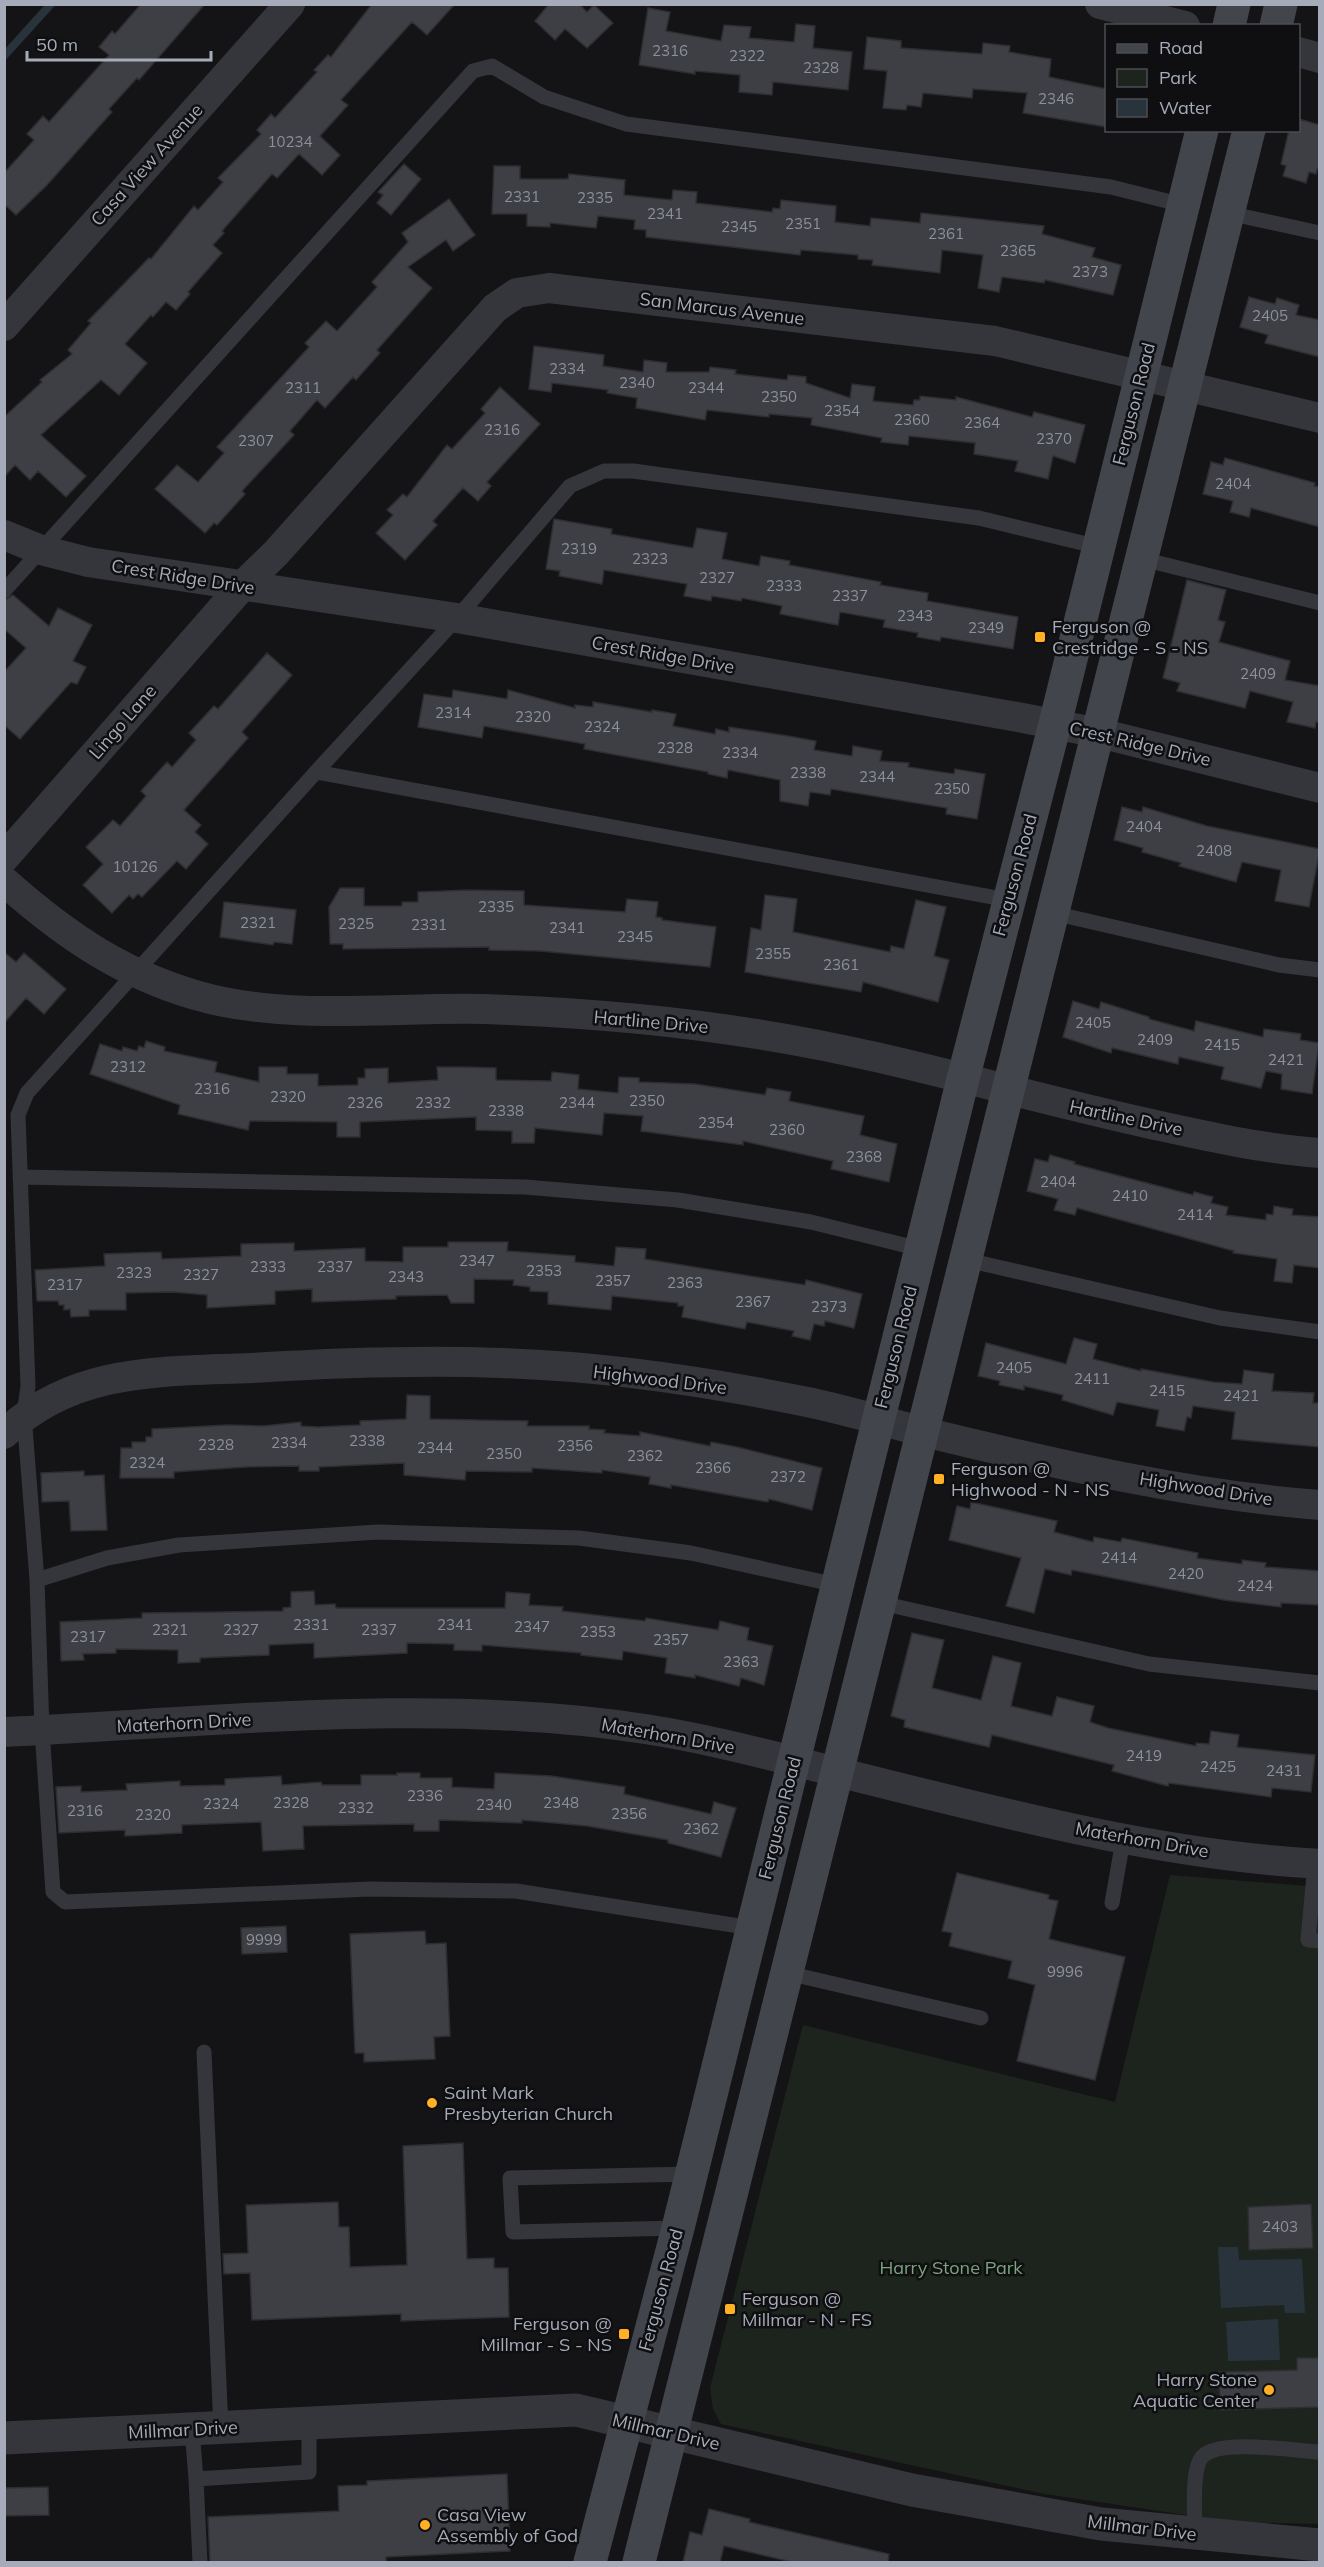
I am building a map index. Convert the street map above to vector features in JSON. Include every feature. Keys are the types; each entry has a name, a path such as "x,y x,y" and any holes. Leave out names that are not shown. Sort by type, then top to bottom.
{"main road":[{"path":"1229,24 1234,4"},
{"path":"1276,24 1281,4"},
{"name":"Ferguson Road","path":"590,2562 678,2228 920,1249 1055,724 1202,132"},
{"path":"639,2562 1248,132"}],"street":[{"name":"Casa View Avenue","path":"4,326 290,4"},
{"path":"1100,4 1177,24"},
{"path":"1300,52 1320,58"},
{"name":"San Marcus Avenue","path":"242,586 276,553 495,308 517,293 549,288 995,341 1186,384 1320,418"},
{"name":"Crest Ridge Drive","path":"4,535 41,550 88,562 457,618 1055,724 1320,788"},
{"name":"Lingo Lane","path":"4,858 242,586"},
{"name":"Hartline Drive","path":"4,881 57,927 134,974 209,998 274,1010 484,1009 650,1021 751,1033 879,1059 1210,1137 1320,1153"},
{"name":"Highwood Drive","path":"14,1424 74,1388 129,1374 288,1366 502,1363 663,1378 799,1400 924,1432 1141,1479 1278,1502 1320,1505"},
{"name":"Materhorn Drive","path":"4,1732 378,1713 516,1715 646,1729 794,1761 1123,1840 1197,1852 1318,1863"},
{"name":"Millmar Drive","path":"4,2438 576,2410 912,2490 1101,2524 1195,2535 1320,2545"}],"lane":[{"path":"4,591 473,71 492,66 544,97 626,124 1111,187 1184,205"},
{"path":"1228,213 1320,233"},
{"path":"752,1928 516,1891 370,1889 66,1902 52,1892 42,1730 37,1580 14,1424 28,1386 18,1115 27,1092 457,618 570,486 604,471 633,471 979,518 1099,547"},
{"path":"1142,559 1320,603"},
{"path":"316,772 1008,900"},
{"path":"1053,913 1279,965 1320,970"},
{"path":"20,1177 525,1187 678,1200 812,1222 920,1249"},
{"path":"967,1260 1220,1318 1320,1332"},
{"path":"37,1580 107,1558 179,1545 378,1532 579,1538 691,1553 837,1585"},
{"path":"881,1603 1149,1664 1320,1683"},
{"path":"1112,1903 1123,1840"},
{"path":"1318,1863 1308,1940 1320,1941"},
{"path":"787,1973 981,2018"},
{"path":"200,2562 196,2479 207,2429 204,2052"},
{"path":"678,2228 513,2232 510,2178 691,2175"},
{"path":"196,2479 309,2472 309,2424"},
{"path":"1195,2535 1196,2471 1201,2457 1230,2446 1320,2452"}],"green space":[{"name":"Harry Stone Park","path":"1170,1875 1319,1887 1319,2524 1233,2522 1045,2494 721,2424 713,2409 710,2388 803,2025 1115,2102"}],"water":[{"path":"1218,2247 1238,2247 1239,2260 1302,2259 1305,2313 1285,2313 1284,2305 1221,2308"},
{"path":"1278,2319 1280,2360 1228,2361 1226,2322"}],"building":[{"path":"141,4 205,4 139,80 137,78 109,109 112,112 47,185 16,215 4,204 4,173 34,140 27,134 43,116 49,122 109,55 99,47 112,31 115,34"},
{"path":"372,4 455,4 427,35 412,22 341,100 348,105 320,136 340,155 322,175 299,154 277,178 272,174 222,231 224,233 213,245 222,253 188,292 190,294 176,310 166,302 125,344 147,363 119,395 101,380 41,435 86,476 66,497 38,471 30,480 15,465 4,477 4,417 42,382 40,380 72,354 68,350 91,323 88,321 149,258 151,259 194,206 198,210 223,182 218,178 261,134 257,130 271,114 275,118 317,72 314,70 328,55 331,57"},
{"path":"549,4 579,4 587,12 594,5 613,23 587,48 565,29 555,40 535,21"},
{"path":"648,8 670,12 666,31 721,41 724,25 751,27 749,38 794,42 796,24 815,26 813,48 852,52 848,90 773,82 772,95 739,92 740,75 695,71 695,74 639,65"},
{"path":"867,37 901,41 901,48 982,54 983,43 1010,46 1009,52 1051,59 1049,77 1105,89 1105,127 1023,113 1027,93 973,89 972,98 923,93 921,107 907,105 906,110 883,108 887,71 864,69"},
{"path":"1300,119 1320,125 1320,170 1317,169 1316,174 1309,172 1306,183 1283,176 1286,166 1281,164 1289,132 1300,132"},
{"path":"404,164 421,179 391,215 377,203 383,195 378,192"},
{"path":"494,166 520,166 520,179 568,179 569,174 625,180 624,195 672,200 673,190 697,192 696,203 772,212 773,208 780,209 781,200 836,206 835,222 870,226 871,218 920,223 921,213 1044,226 1042,234 1095,248 1092,257 1121,265 1113,295 1045,280 1044,283 1002,277 999,292 978,288 983,255 942,250 940,273 872,265 873,260 858,259 858,255 801,250 800,255 646,237 646,230 634,229 635,220 598,216 596,228 550,223 550,227 527,226 527,214 492,214"},
{"path":"449,199 475,235 453,251 446,240 408,267 432,288 377,350 380,353 356,380 353,377 325,408 317,400 290,431 294,435 242,491 245,494 217,525 214,523 205,533 155,489 177,465 198,482 224,453 217,447 309,347 305,343 326,321 337,331 377,287 372,282 408,242 402,233"},
{"path":"1249,297 1275,304 1277,298 1299,305 1296,315 1320,320 1320,357 1265,343 1268,335 1240,327"},
{"path":"534,346 604,355 603,366 643,372 644,360 667,363 666,372 709,372 710,367 736,370 735,374 787,380 788,375 806,377 806,383 850,398 852,384 875,387 873,401 913,405 914,400 920,400 920,396 956,400 956,397 1032,417 1034,412 1085,425 1075,463 1053,456 1048,479 1015,471 1018,461 974,454 975,443 909,436 908,445 881,442 882,438 811,425 812,418 769,414 769,417 707,410 705,420 636,408 637,398 607,393 608,390 552,383 551,392 529,389"},
{"path":"500,387 540,424 487,482 491,486 478,501 463,488 433,521 437,525 405,560 376,533 393,515 387,510 403,494 407,497 447,445 452,449 485,413 481,409"},
{"path":"1225,458 1315,483 1314,486 1320,487 1320,527 1251,508 1249,517 1230,512 1233,501 1203,494 1211,462 1223,465"},
{"path":"554,519 612,529 611,534 693,548 697,528 727,533 722,559 759,566 761,556 790,561 789,565 928,593 927,601 1018,617 1013,649 941,637 940,641 917,637 918,633 883,627 885,620 840,612 838,625 780,614 782,606 742,598 741,601 712,596 711,601 684,596 687,584 604,570 602,584 559,576 560,571 546,569"},
{"path":"1187,580 1226,590 1218,620 1225,622 1219,642 1290,661 1285,680 1320,686 1320,723 1316,722 1315,728 1287,722 1293,702 1250,691 1245,708 1177,691 1180,683 1163,678"},
{"path":"13,595 49,626 58,608 92,625 73,661 86,667 77,684 71,682 20,739 4,725 4,672 26,648 4,629 4,600"},
{"path":"267,653 292,675 242,732 248,738 184,810 201,825 195,832 208,844 186,869 177,861 142,897 138,894 133,899 129,895 112,913 83,885 103,864 86,847 113,820 120,826 146,796 141,791 167,762 172,767 196,740 189,733 214,706 218,709"},
{"path":"453,690 507,699 508,690 575,708 575,705 593,707 593,702 652,712 652,710 676,714 673,726 715,734 716,729 729,732 729,727 788,736 816,741 814,750 852,756 853,746 882,751 880,761 909,763 908,767 954,774 955,769 985,774 977,819 946,814 947,808 831,789 830,795 810,792 808,806 780,801 780,780 728,770 727,778 708,774 708,772 584,749 585,744 484,726 482,738 418,727 424,694 452,698"},
{"path":"1122,807 1142,812 1143,807 1207,826 1320,849 1309,907 1275,901 1281,870 1242,862 1236,882 1179,866 1181,863 1142,852 1143,848 1114,840"},
{"path":"340,888 364,888 364,906 402,906 402,902 418,902 418,892 468,890 524,891 524,905 625,912 627,899 658,902 656,917 662,920 716,927 710,967 540,951 489,950 489,947 343,949 343,944 330,944 329,907"},
{"path":"765,895 797,899 793,932 890,952 891,946 904,949 916,900 946,907 934,956 949,960 938,1002 863,982 861,992 745,972 751,928 761,930"},
{"path":"224,902 296,910 292,944 274,942 273,945 220,937"},
{"path":"4,952 16,962 24,953 66,989 44,1014 26,998 4,1023"},
{"path":"1073,1001 1099,1009 1101,1002 1149,1017 1149,1019 1194,1031 1196,1021 1263,1037 1264,1029 1301,1034 1300,1040 1319,1043 1312,1094 1281,1089 1282,1074 1266,1071 1261,1088 1221,1079 1224,1067 1179,1057 1178,1064 1112,1048 1111,1053 1063,1037"},
{"path":"146,1041 165,1047 164,1051 217,1062 215,1072 259,1082 259,1067 287,1067 287,1074 318,1074 318,1086 358,1085 358,1078 365,1078 365,1069 388,1068 388,1083 438,1080 437,1067 462,1067 496,1068 496,1080 551,1081 552,1072 579,1075 578,1089 618,1093 619,1077 639,1078 639,1082 695,1084 765,1095 767,1088 791,1092 789,1101 864,1116 860,1135 897,1144 889,1182 831,1169 833,1161 743,1141 743,1145 641,1131 643,1116 604,1113 602,1135 535,1128 534,1143 512,1143 512,1131 476,1130 476,1117 360,1122 360,1137 337,1137 337,1122 250,1121 248,1130 178,1114 180,1105 90,1074 100,1044 122,1051 123,1047 137,1051 139,1046 144,1048"},
{"path":"1050,1155 1075,1162 1074,1164 1193,1195 1194,1192 1213,1197 1211,1203 1228,1207 1226,1215 1266,1220 1266,1214 1273,1215 1274,1206 1293,1209 1292,1215 1320,1217 1320,1268 1294,1265 1292,1283 1274,1281 1277,1259 1233,1253 1234,1251 1077,1208 1075,1215 1054,1210 1058,1199 1027,1191 1035,1159 1048,1162"},
{"path":"448,1242 508,1242 507,1251 575,1256 575,1262 614,1266 616,1247 646,1249 645,1259 805,1285 806,1280 862,1294 854,1328 825,1321 824,1326 814,1324 810,1340 792,1336 794,1331 747,1322 745,1329 682,1317 684,1306 678,1306 678,1303 612,1296 611,1310 548,1304 548,1292 530,1291 530,1287 513,1285 514,1280 474,1279 474,1303 451,1303 447,1295 312,1302 312,1289 275,1291 275,1304 207,1308 207,1295 173,1292 126,1293 126,1310 89,1310 89,1316 71,1317 70,1309 64,1310 64,1305 59,1305 58,1301 37,1301 35,1270 105,1266 104,1254 161,1252 162,1259 241,1256 241,1244 294,1243 294,1251 365,1248 365,1261 403,1262 403,1247 448,1247"},
{"path":"1074,1338 1097,1344 1093,1359 1141,1371 1141,1369 1213,1382 1242,1384 1244,1370 1274,1374 1272,1391 1314,1393 1313,1403 1320,1403 1320,1447 1232,1439 1235,1412 1193,1406 1191,1418 1187,1417 1184,1431 1156,1426 1159,1410 1117,1402 1113,1415 1062,1400 1063,1395 1024,1386 1024,1390 999,1385 1000,1381 978,1376 986,1343 1066,1364"},
{"path":"407,1395 430,1396 430,1419 528,1421 527,1426 589,1426 589,1429 605,1430 604,1433 640,1436 640,1432 710,1446 711,1442 737,1447 822,1468 812,1510 769,1499 768,1502 671,1485 671,1488 649,1484 650,1477 602,1470 602,1473 532,1468 532,1472 466,1471 465,1480 404,1475 404,1463 319,1467 319,1471 299,1471 299,1466 246,1467 174,1472 174,1478 120,1478 121,1448 132,1448 132,1442 146,1442 146,1437 152,1437 152,1429 228,1425 263,1426 301,1422 301,1426 318,1427 360,1425 360,1421 406,1419"},
{"path":"84,1471 84,1476 104,1475 107,1530 71,1531 69,1501 42,1502 41,1473"},
{"path":"971,1502 1057,1521 1054,1532 1093,1542 1094,1537 1121,1542 1122,1538 1198,1553 1197,1558 1242,1564 1242,1560 1266,1563 1265,1567 1320,1571 1320,1605 1281,1603 1281,1607 1224,1600 1072,1570 1071,1575 1045,1569 1034,1613 1006,1606 1021,1558 949,1540 957,1506 970,1509"},
{"path":"314,1591 315,1605 335,1604 336,1608 505,1608 506,1592 530,1594 529,1605 563,1607 562,1611 645,1621 646,1618 718,1630 720,1621 749,1628 747,1640 773,1646 764,1685 741,1678 739,1686 695,1675 695,1678 665,1673 667,1658 623,1651 622,1660 581,1655 581,1653 482,1645 482,1651 454,1650 454,1644 407,1643 407,1653 314,1658 314,1643 269,1645 269,1655 200,1658 200,1662 178,1663 178,1650 116,1649 116,1653 83,1654 84,1660 61,1661 60,1622 142,1618 142,1613 283,1611 283,1608 291,1607 291,1592"},
{"path":"912,1633 944,1640 932,1688 981,1700 993,1656 1021,1663 1011,1706 1052,1716 1057,1697 1094,1706 1090,1722 1108,1728 1196,1746 1196,1743 1209,1744 1211,1731 1239,1735 1237,1747 1315,1755 1311,1792 1272,1788 1271,1797 1169,1783 1168,1786 1112,1771 1114,1765 992,1735 989,1747 904,1727 905,1720 891,1716"},
{"path":"397,1773 420,1773 420,1778 452,1778 452,1787 494,1789 495,1773 551,1776 625,1787 624,1794 711,1814 714,1802 736,1808 721,1857 668,1843 668,1840 587,1826 522,1820 522,1823 439,1820 439,1831 414,1831 414,1824 303,1826 304,1849 263,1851 261,1822 182,1825 182,1833 125,1836 125,1830 59,1833 56,1787 81,1786 81,1792 127,1790 126,1784 180,1781 180,1786 225,1785 225,1779 281,1776 282,1785 321,1782 322,1785 361,1785 361,1775 397,1775"},
{"path":"957,1873 1049,1895 1048,1899 1058,1901 1049,1939 1125,1957 1095,2080 1017,2061 1035,1985 1008,1978 1012,1961 949,1946 952,1933 942,1931"},
{"path":"286,1926 287,1952 242,1954 241,1928"},
{"path":"425,1931 426,1944 446,1943 450,2036 434,2037 435,2059 364,2062 364,2053 355,2053 350,1934"},
{"name":"Saint Mark Presbyterian Church","path":"463,2143 467,2259 494,2258 494,2268 508,2268 509,2317 401,2321 401,2314 252,2320 250,2273 224,2274 223,2254 248,2253 246,2205 338,2202 339,2227 349,2227 350,2267 407,2265 403,2146"},
{"path":"1311,2204 1313,2248 1249,2250 1248,2207"},
{"name":"Harry Stone Aquatic Center","path":"1297,2358 1320,2358 1320,2407 1220,2410 1219,2372 1297,2370"},
{"name":"Casa View Assembly of God","path":"507,2474 510,2551 386,2557 386,2562 210,2562 208,2517 339,2511 338,2486 367,2485 367,2481"},
{"path":"48,2487 49,2515 4,2516 4,2488"},
{"path":"709,2509 750,2519 749,2522 889,2554 888,2562 792,2562 724,2546 720,2562 683,2562 690,2532 702,2535"}],"waterway":[{"path":"4,56 51,4"}],"place":[{"name":"Ferguson @ Crestridge - S - NS","path":"1040,637"},
{"name":"Ferguson @ Highwood - N - NS","path":"939,1479"},
{"name":"Saint Mark Presbyterian Church","path":"432,2103"},
{"name":"Ferguson @ Millmar - N - FS","path":"730,2309"},
{"name":"Ferguson @ Millmar - S - NS","path":"624,2334"},
{"name":"Harry Stone Aquatic Center","path":"1269,2390"},
{"name":"Casa View Assembly of God","path":"425,2525"}]}
